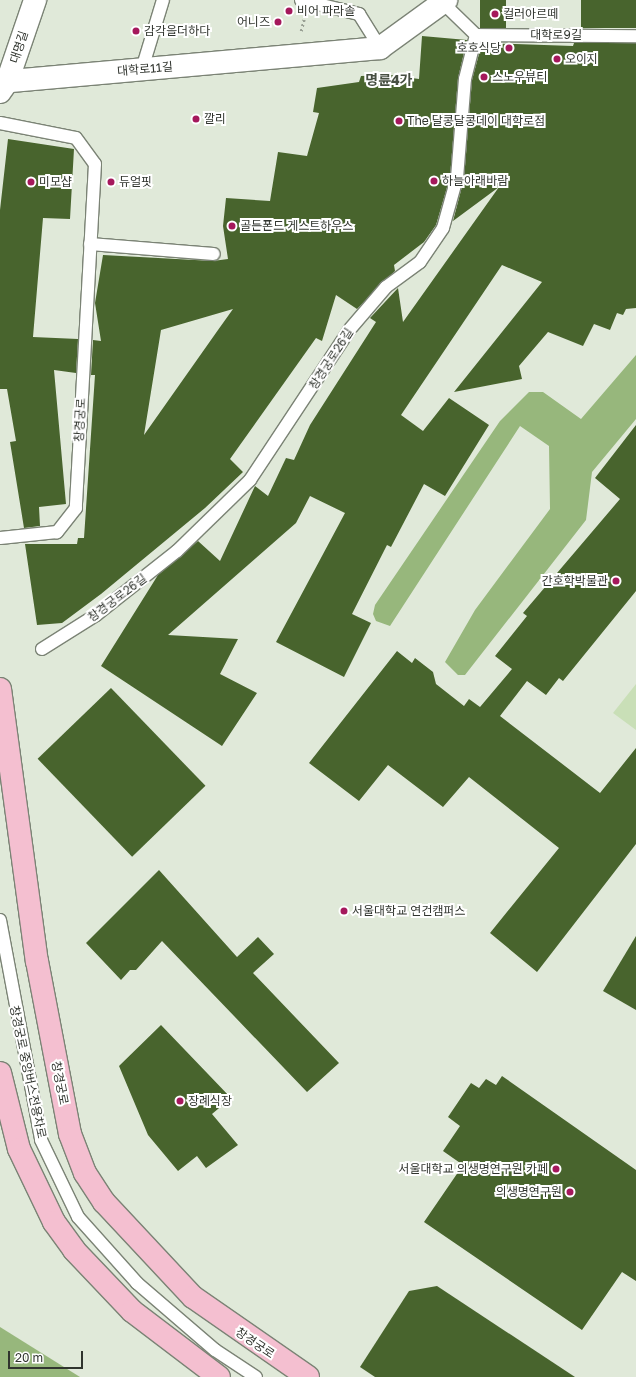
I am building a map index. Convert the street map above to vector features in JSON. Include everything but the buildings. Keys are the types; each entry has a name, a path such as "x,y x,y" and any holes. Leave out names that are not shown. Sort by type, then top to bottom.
{"main road":[{"name":"창경궁로","path":"0,689 37,961 70,1134 85,1173 104,1202 193,1297 308,1377"},
{"path":"0,1073 19,1149 51,1216 74,1250 132,1311 219,1377"}],"street":[{"name":"대명길","path":"2,85 35,0"},
{"path":"380,48 445,2"},
{"name":"대학로11길","path":"2,85 142,69 380,48"}],"lane":[{"path":"142,69 163,0"},
{"path":"302,0 359,14 380,48"},
{"path":"445,2 476,35"},
{"name":"대학로9길","path":"476,35 636,36"},
{"name":"창경궁로26길","path":"42,649 96,615 177,551 250,480 350,330 386,287 420,262 443,228 457,178 465,79 476,35"},
{"name":"창경궁로","path":"0,123 76,138 96,164 90,244 76,508 57,532 0,538"},
{"path":"90,244 214,254"},
{"name":"창경궁로 중앙버스전용차로","path":"0,920 41,1140 78,1217 137,1283 215,1350 256,1377"}],"path":[{"path":"290,56 304,22 302,0"}],"green space":[{"path":"636,355 636,419 592,472 586,520 465,675 458,675 445,662 475,610 550,509 549,446 520,426 390,626 376,621 373,614 375,605 500,421 529,392 543,392 581,419"},
{"path":"636,684 636,730 613,713"},
{"path":"0,1327 80,1377 0,1377"}],"place":[{"name":"비어 파라솔","path":"289,11"},
{"name":"컬러아르떼","path":"495,14"},
{"name":"어니즈","path":"278,22"},
{"name":"감각을더하다","path":"136,31"},
{"name":"호호식당","path":"509,48"},
{"name":"오이지","path":"557,59"},
{"name":"스노우뷰티","path":"484,77"},
{"name":"깔리","path":"196,119"},
{"name":"The 달콩달콩데이 대학로점","path":"399,121"},
{"name":"하늘아래바람","path":"434,181"},
{"name":"미모샵","path":"31,182"},
{"name":"듀얼핏","path":"111,182"},
{"name":"골든폰드 게스트하우스","path":"232,226"},
{"name":"간호학박물관","path":"616,581"},
{"name":"서울대학교 연건캠퍼스","path":"344,911"},
{"name":"장례식장","path":"180,1101"},
{"name":"서울대학교 의생명연구원 카페","path":"556,1169"},
{"name":"의생명연구원","path":"570,1192"}],"district":[{"name":"명륜4가","path":"389,80"}]}
